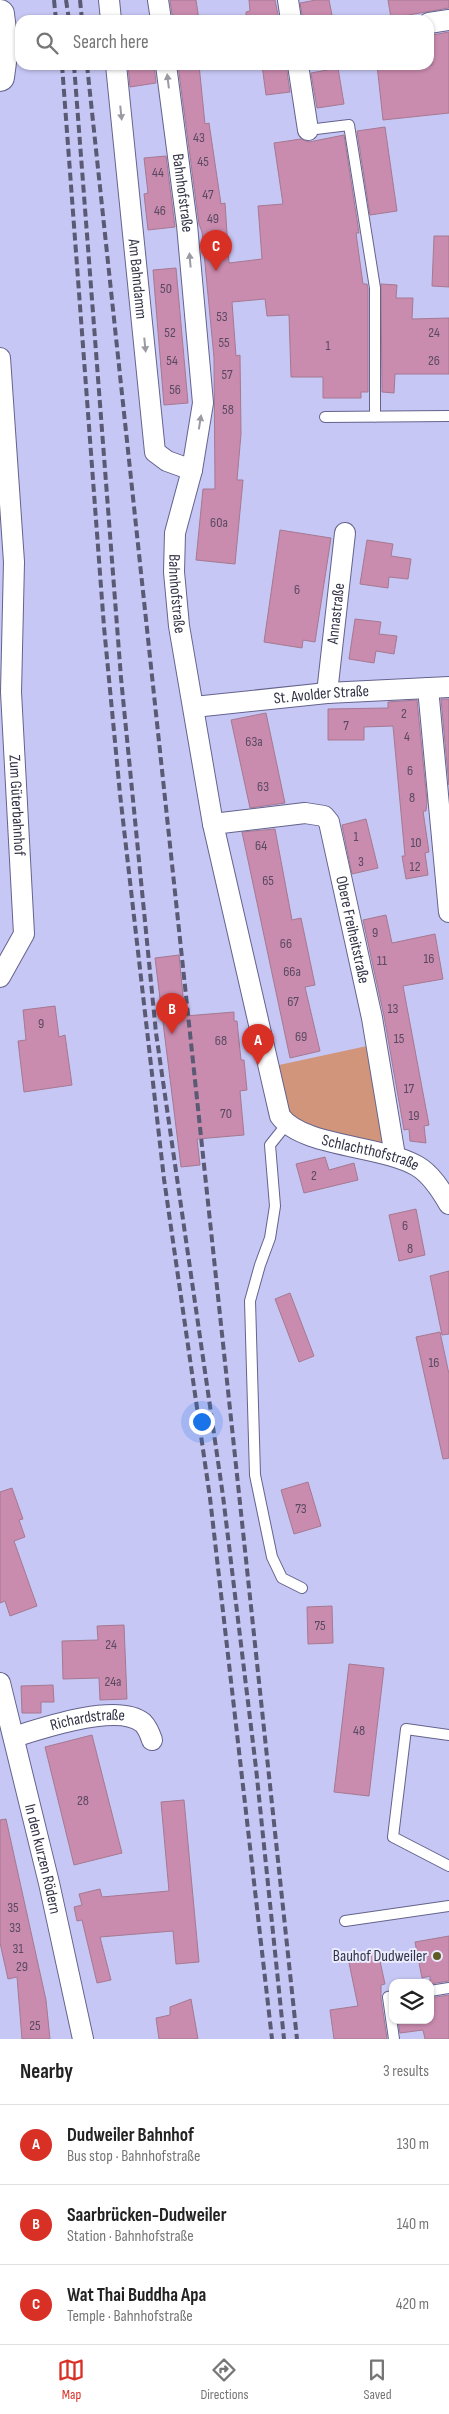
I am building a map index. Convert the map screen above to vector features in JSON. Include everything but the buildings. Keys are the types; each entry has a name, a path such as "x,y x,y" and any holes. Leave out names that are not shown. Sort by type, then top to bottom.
{"street":[{"path":"109,0 110,15"},
{"path":"158,0 160,15"},
{"path":"288,0 290,15"},
{"path":"0,14 2,47 0,77"},
{"path":"434,23 449,20"},
{"name":"Am Bahndamm","path":"117,70 155,452 167,461 192,470"},
{"name":"Bahnhofstraße","path":"167,70 187,225 203,403 192,470 175,533 174,572 179,626 213,824 283,1121"},
{"path":"299,70 308,130"},
{"name":"Zum Güterbahnhof","path":"0,358 14,562 11,692 24,934 0,977"},
{"name":"Annastraße","path":"327,694 345,533"},
{"name":"St. Avolder Straße","path":"194,707 327,694 449,686"},
{"path":"428,688 449,912"},
{"name":"Obere Freiheitstraße","path":"213,824 305,813 324,816 330,822 370,1009 396,1156"},
{"name":"Schlachthofstraße","path":"283,1121 304,1134 396,1156 418,1166 439,1187 449,1204"},
{"name":"In den kurzen Rödern","path":"0,1683 84,2038"},
{"name":"Richardstraße","path":"14,1737 76,1718 100,1716 130,1718 142,1722 148,1729 152,1740"}],"lane":[{"path":"308,130 349,124 375,288 375,416"},
{"path":"325,417 449,416"},
{"path":"283,1121 270,1145 275,1206 270,1238 250,1301 255,1475 272,1557 282,1578 302,1588"},
{"path":"449,1735 406,1729 393,1837 449,1866"},
{"path":"345,1921 449,1906"},
{"path":"434,1990 449,1988"},
{"path":"392,2024 394,2039"}],"shaded area":[{"path":"367,1046 387,1145 349,1138 308,1126 289,1113 283,1097 279,1065"}],"railway":[{"path":"54,0 56,15"},
{"path":"66,0 68,15"},
{"path":"80,0 82,15"},
{"path":"62,70 104,627 120,794 164,1179 210,1498 272,2039"},
{"path":"74,70 121,678 156,1033 223,1496 256,1768 284,2039"},
{"path":"88,70 297,2039"}],"place":[{"name":"Wat Thai Buddha Apa","path":"216,271"},
{"name":"Saarbrücken-Dudweiler","path":"172,1034"},
{"name":"Dudweiler Bahnhof","path":"258,1065"},
{"name":"Bauhof Dudweiler","path":"437,1956"}]}
